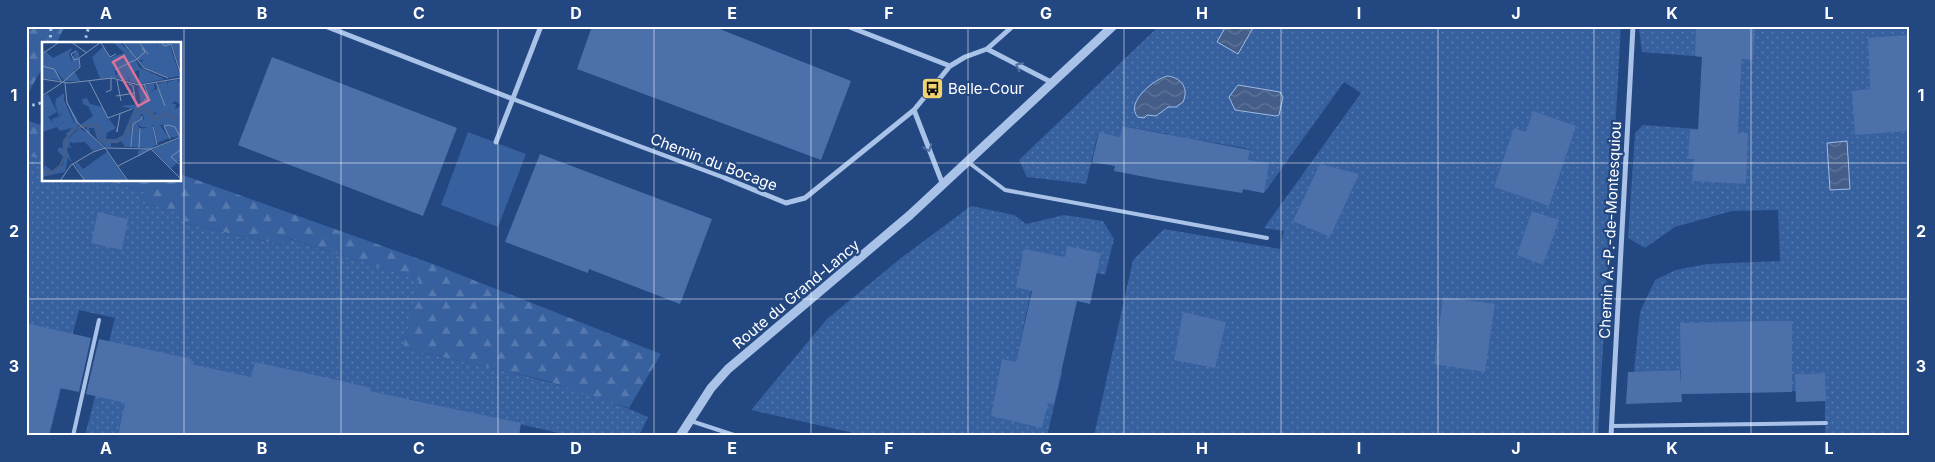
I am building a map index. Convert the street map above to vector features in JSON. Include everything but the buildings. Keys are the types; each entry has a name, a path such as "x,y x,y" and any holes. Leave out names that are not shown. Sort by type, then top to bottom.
{"street":[{"name":"Chemin du Bocage","path":"325,26 786,203 805,198 914,110 950,66 965,57 987,49 1013,26"},
{"path":"496,142 540,26"},
{"path":"847,26 950,66"},
{"name":"Route du Grand-Lancy","path":"680,436 711,388 728,370 910,215 1113,26"},
{"name":"Chemin A.-P.-de-Montesquiou","path":"1611,436 1633,26"},
{"path":"987,49 1051,82"},
{"path":"914,110 943,185"}],"lane":[{"path":"968,162 1005,190 1267,238"},
{"path":"73,436 99,320"},
{"path":"689,421 737,436"},
{"path":"1612,426 1826,423"}],"path":[{"path":"50,42 51,26"},
{"path":"85,42 89,26"},
{"path":"26,107 42,103"}],"green space":[{"path":"26,26 65,26 57,42 42,42 42,69 26,97"},
{"path":"1159,26 1621,26 1598,436 1094,436 1133,260 1164,229 1280,249 1284,231 1264,228 1361,93 1344,82 1264,193 1243,189 1250,149 1204,141 1202,150 1167,142 1168,134 1122,126 1120,137 1098,133 1086,184 1027,177 1019,160"},
{"path":"1640,26 1909,26 1909,436 1821,436 1825,435 1825,373 1796,374 1796,391 1681,394 1681,370 1634,372 1640,312 1655,280 1676,270 1707,264 1780,261 1778,210 1732,211 1675,227 1645,248 1628,238 1635,133 1643,125 1738,132 1742,60 1642,52"},
{"path":"26,120 42,125 42,159 26,155"},
{"path":"468,132 526,154 498,227 441,205"},
{"path":"26,155 42,159 42,181 108,181 144,192 141,203 187,214 184,223 282,245 284,237 420,280 403,348 527,376 589,394 648,417 639,436 572,436 409,399 393,436 85,436 115,318 79,310 65,364 71,366 67,389 61,389 49,436 26,436"},
{"path":"181,174 433,264 661,354 629,408 544,380 403,348 419,280 285,237 282,245 184,223 186,214 141,203 144,192 108,181 181,181"},
{"path":"971,206 1014,215 1026,224 1064,215 1103,221 1114,239 1105,275 1097,273 1031,291 1016,362 1062,372 1047,436 867,436 751,410 827,319 901,258"}],"water":[{"path":"1226,26 1254,26 1238,54 1217,42"},
{"path":"1168,76 1177,79 1183,85 1185,97 1183,102 1176,107 1168,107 1156,116 1138,117 1135,105 1138,98 1149,86"},
{"path":"1238,85 1280,92 1283,97 1279,115 1235,110 1229,97"},
{"path":"1847,141 1850,189 1830,190 1827,143"}],"place":[{"name":"Belle-Cour","path":"932,88"}]}
